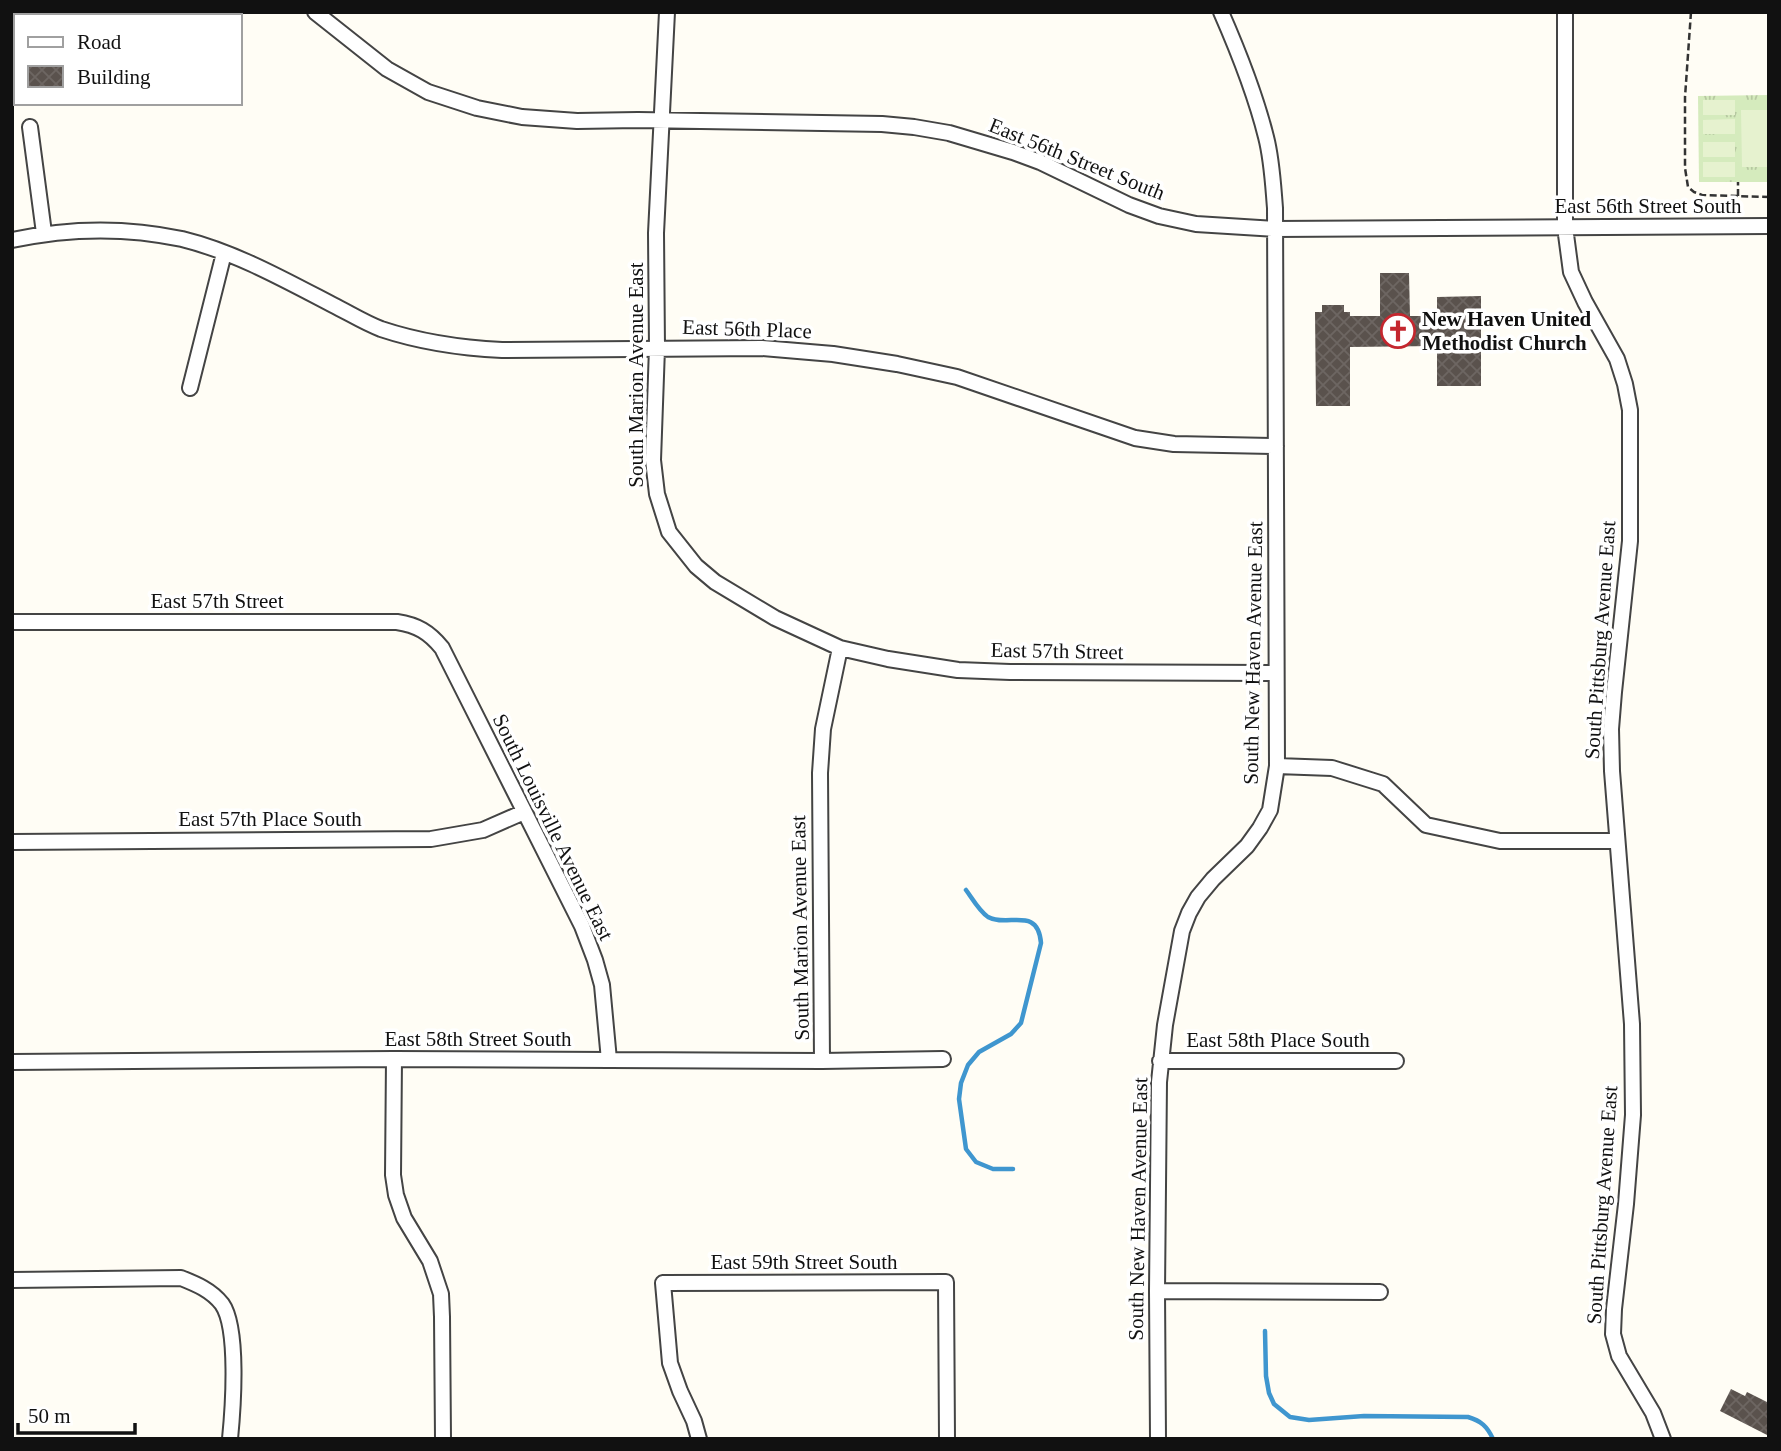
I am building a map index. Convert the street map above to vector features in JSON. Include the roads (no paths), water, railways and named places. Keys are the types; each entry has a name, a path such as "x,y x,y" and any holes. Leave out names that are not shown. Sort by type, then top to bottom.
{"street":[{"name":"East 56th Street South","path":"315,12 387,69 428,92 477,108 522,117 577,121 882,124 949,133 1040,162 1129,205 1159,216 1196,224 1275,229 1769,226"},
{"name":"South Marion Avenue East","path":"667,12 656,233 657,348 653,460 657,494 669,532 696,566 715,582 775,618 840,648 823,729 820,773 822,1060"},
{"name":"South New Haven Avenue East","path":"1158,1439 1160,1061 1165,1025 1182,931 1189,913 1213,878 1247,846 1260,828 1269,810 1277,766 1275,229 1271,166 1266,138 1243,63 1221,12"},
{"name":"South Pittsburg Avenue East","path":"1565,12 1567,249 1577,287 1617,359 1630,410 1630,541 1611,729 1632,1024 1633,1115 1613,1334 1619,1356 1653,1413 1663,1439"},
{"path":"30,127 44,233"},
{"name":"East 56th Place","path":"12,240 44,233 92,230 182,239 265,270 379,328 461,348 762,348 833,354 957,377 1135,438 1174,444 1276,446"},
{"path":"190,388 224,253"},
{"name":"East 57th Street","path":"12,622 397,622 421,628"},
{"name":"South Louisville Avenue East","path":"421,628 442,648 582,926 602,985 609,1060"},
{"name":"East 57th Street","path":"840,648 958,670 1275,673"},
{"path":"1277,766 1332,768 1382,784 1426,825 1500,841 1617,841"},
{"name":"East 57th Place South","path":"12,842 431,839 483,830 523,812"},
{"path":"394,1059 393,1175 396,1195 404,1218 430,1261 441,1294 443,1439"},
{"name":"East 58th Street South","path":"12,1062 943,1059"},
{"name":"East 58th Place South","path":"1160,1061 1396,1061"},
{"path":"12,1280 181,1278 203,1286 223,1305 231,1329 233,1382 230,1439"},
{"name":"East 59th Street South","path":"699,1439 670,1363 663,1283 946,1282 947,1439"},
{"path":"1157,1292 1380,1292"}],"waterway":[{"path":"966,890 988,917 996,920 1028,921 1039,931 1041,943 1021,1023 1011,1034 979,1052 968,1065 961,1083 959,1099 966,1149 976,1162 993,1169 1013,1169"},
{"path":"1265,1331 1269,1393 1274,1404 1290,1417 1309,1420 1364,1416 1468,1417 1483,1425 1493,1439"}],"place":[{"name":"New Haven United Methodist Church","path":"1398,331"}]}
